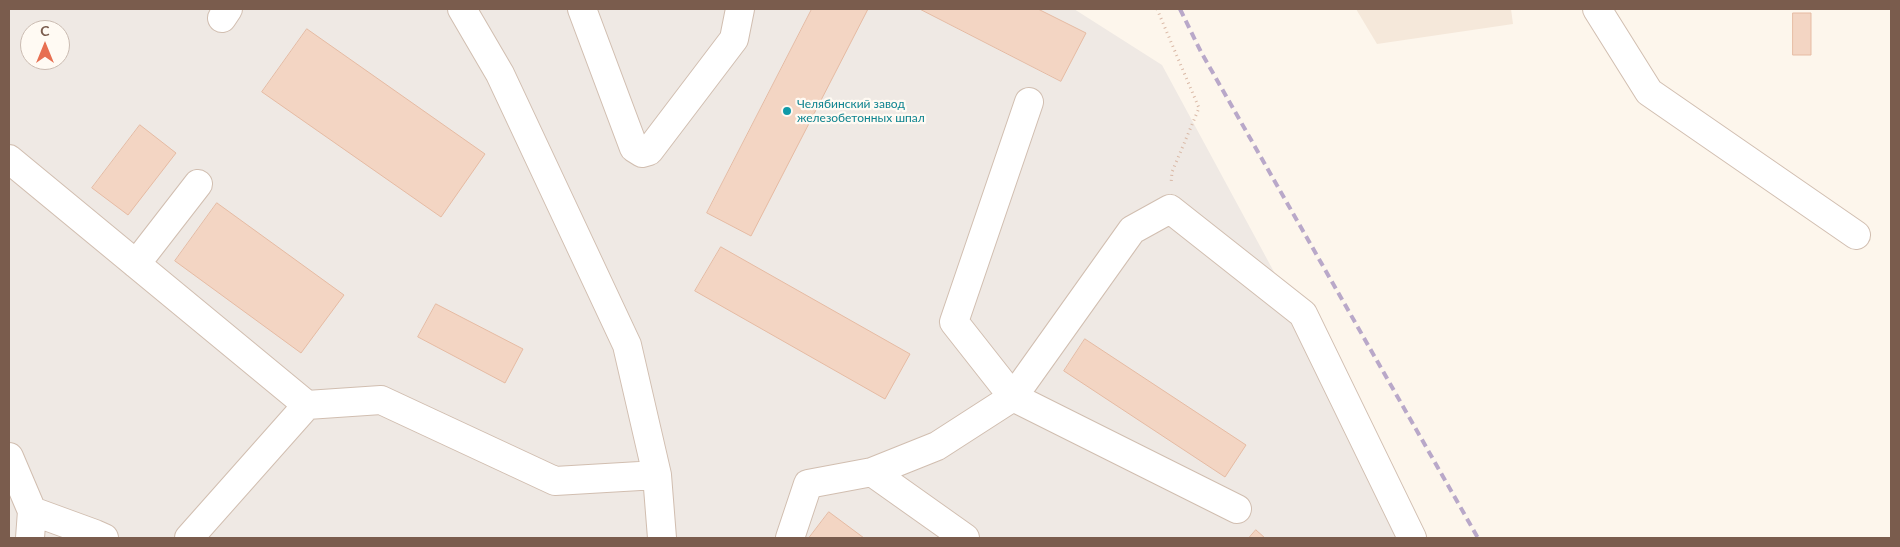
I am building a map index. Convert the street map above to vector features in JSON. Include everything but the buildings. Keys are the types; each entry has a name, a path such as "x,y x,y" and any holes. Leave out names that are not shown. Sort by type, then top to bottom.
{"lane":[{"path":"462,9 500,74 627,345 657,475 662,538"},
{"path":"582,9 634,148 642,153 649,151 734,39 740,9"},
{"path":"1597,9 1649,92 1856,235"},
{"path":"1029,102 954,322 1013,396 1237,509"},
{"path":"9,159 307,405 381,400 555,480 657,475"},
{"path":"136,264 198,184"},
{"path":"790,538 808,484 872,472 937,446 1013,396 1132,230 1170,209 1303,314 1412,538"},
{"path":"189,538 307,405"},
{"path":"9,457 32,511 30,538"},
{"path":"872,472 965,538"},
{"path":"32,511 104,538"}],"path":[{"path":"1157,9 1199,108 1172,172 1170,209"}],"shaded area":[{"path":"9,9 1074,9 1162,65 1418,538 9,538"},
{"path":"1356,9 1511,9 1513,24 1377,44"}],"railway":[{"path":"1180,9 1201,52 1478,538"}],"place":[{"name":"Челябинский завод железобетонных шпал","path":"787,111"}]}
